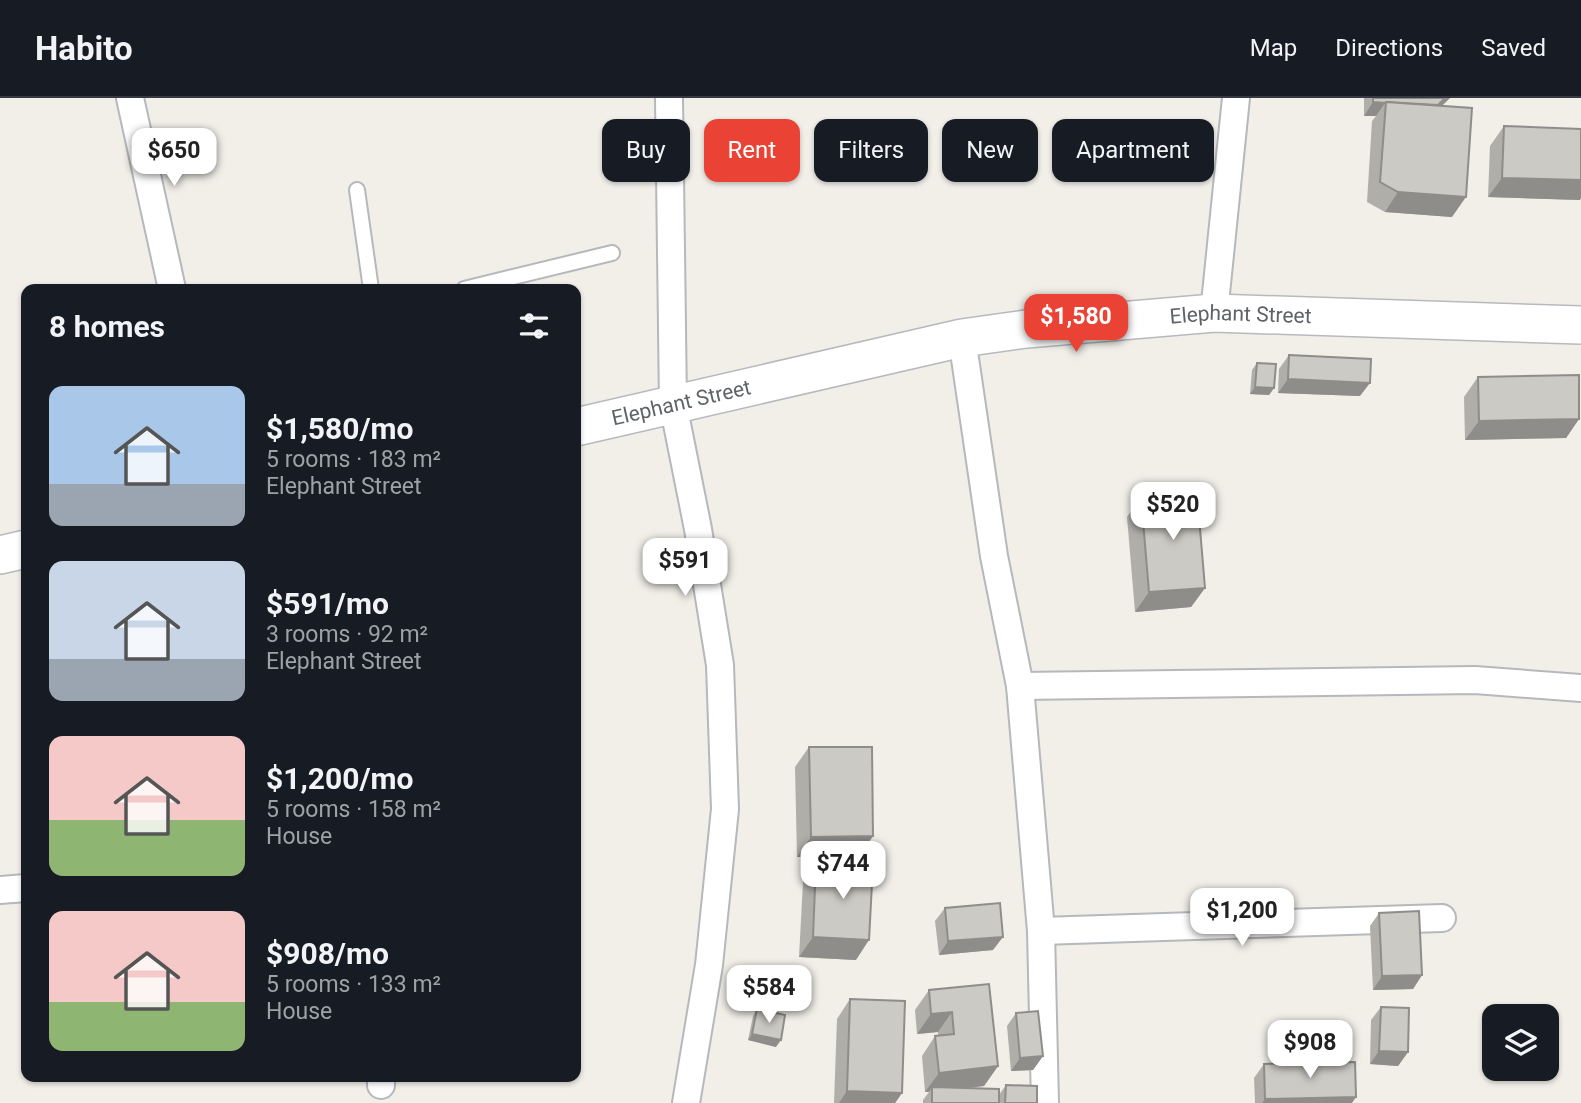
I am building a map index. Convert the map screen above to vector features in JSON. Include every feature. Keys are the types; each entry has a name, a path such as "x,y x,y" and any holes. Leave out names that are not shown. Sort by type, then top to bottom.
{"main road":[{"name":"Elephant Street","path":"581,426 962,338 1026,329 1214,313 1581,325"},
{"path":"0,555 21,550"}],"street":[{"path":"130,98 171,284"},
{"path":"669,98 673,404 698,529 720,664 725,809 709,965 686,1103"},
{"path":"1214,313 1236,98"},
{"path":"962,338 994,556 1020,686 1041,931 1045,1103"},
{"path":"1020,686 1475,680 1581,688"},
{"path":"0,890 21,888"},
{"path":"1041,931 1442,918"}],"lane":[{"path":"357,190 370,284"},
{"path":"489,284 612,253"}],"building":[{"path":"1373,98 1445,98 1438,105 1373,102"},
{"path":"1386,102 1472,108 1466,197 1398,192 1380,182"},
{"path":"1504,126 1581,129 1581,180 1502,178"},
{"path":"1289,355 1371,359 1370,383 1288,379"},
{"path":"1257,363 1276,364 1274,388 1255,387"},
{"path":"1579,375 1579,419 1479,421 1478,377"},
{"path":"1197,493 1205,588 1149,592 1141,497"},
{"path":"809,747 872,747 873,836 811,837"},
{"path":"816,863 873,865 869,940 813,937"},
{"path":"1000,903 1003,937 948,941 945,908"},
{"path":"1419,911 1422,975 1382,976 1379,913"},
{"path":"989,984 998,1066 939,1073 935,1036 954,1034 952,1012 931,1014 929,990"},
{"path":"850,999 905,1001 902,1093 847,1091"},
{"path":"1381,1007 1409,1008 1408,1052 1379,1051"},
{"path":"757,1009 785,1015 781,1040 752,1034"},
{"path":"1038,1011 1043,1056 1020,1058 1016,1013"},
{"path":"1355,1062 1356,1097 1265,1099 1264,1064"},
{"path":"1006,1085 1037,1086 1037,1103 1005,1103"},
{"path":"932,1087 999,1089 999,1103 932,1103"}]}
